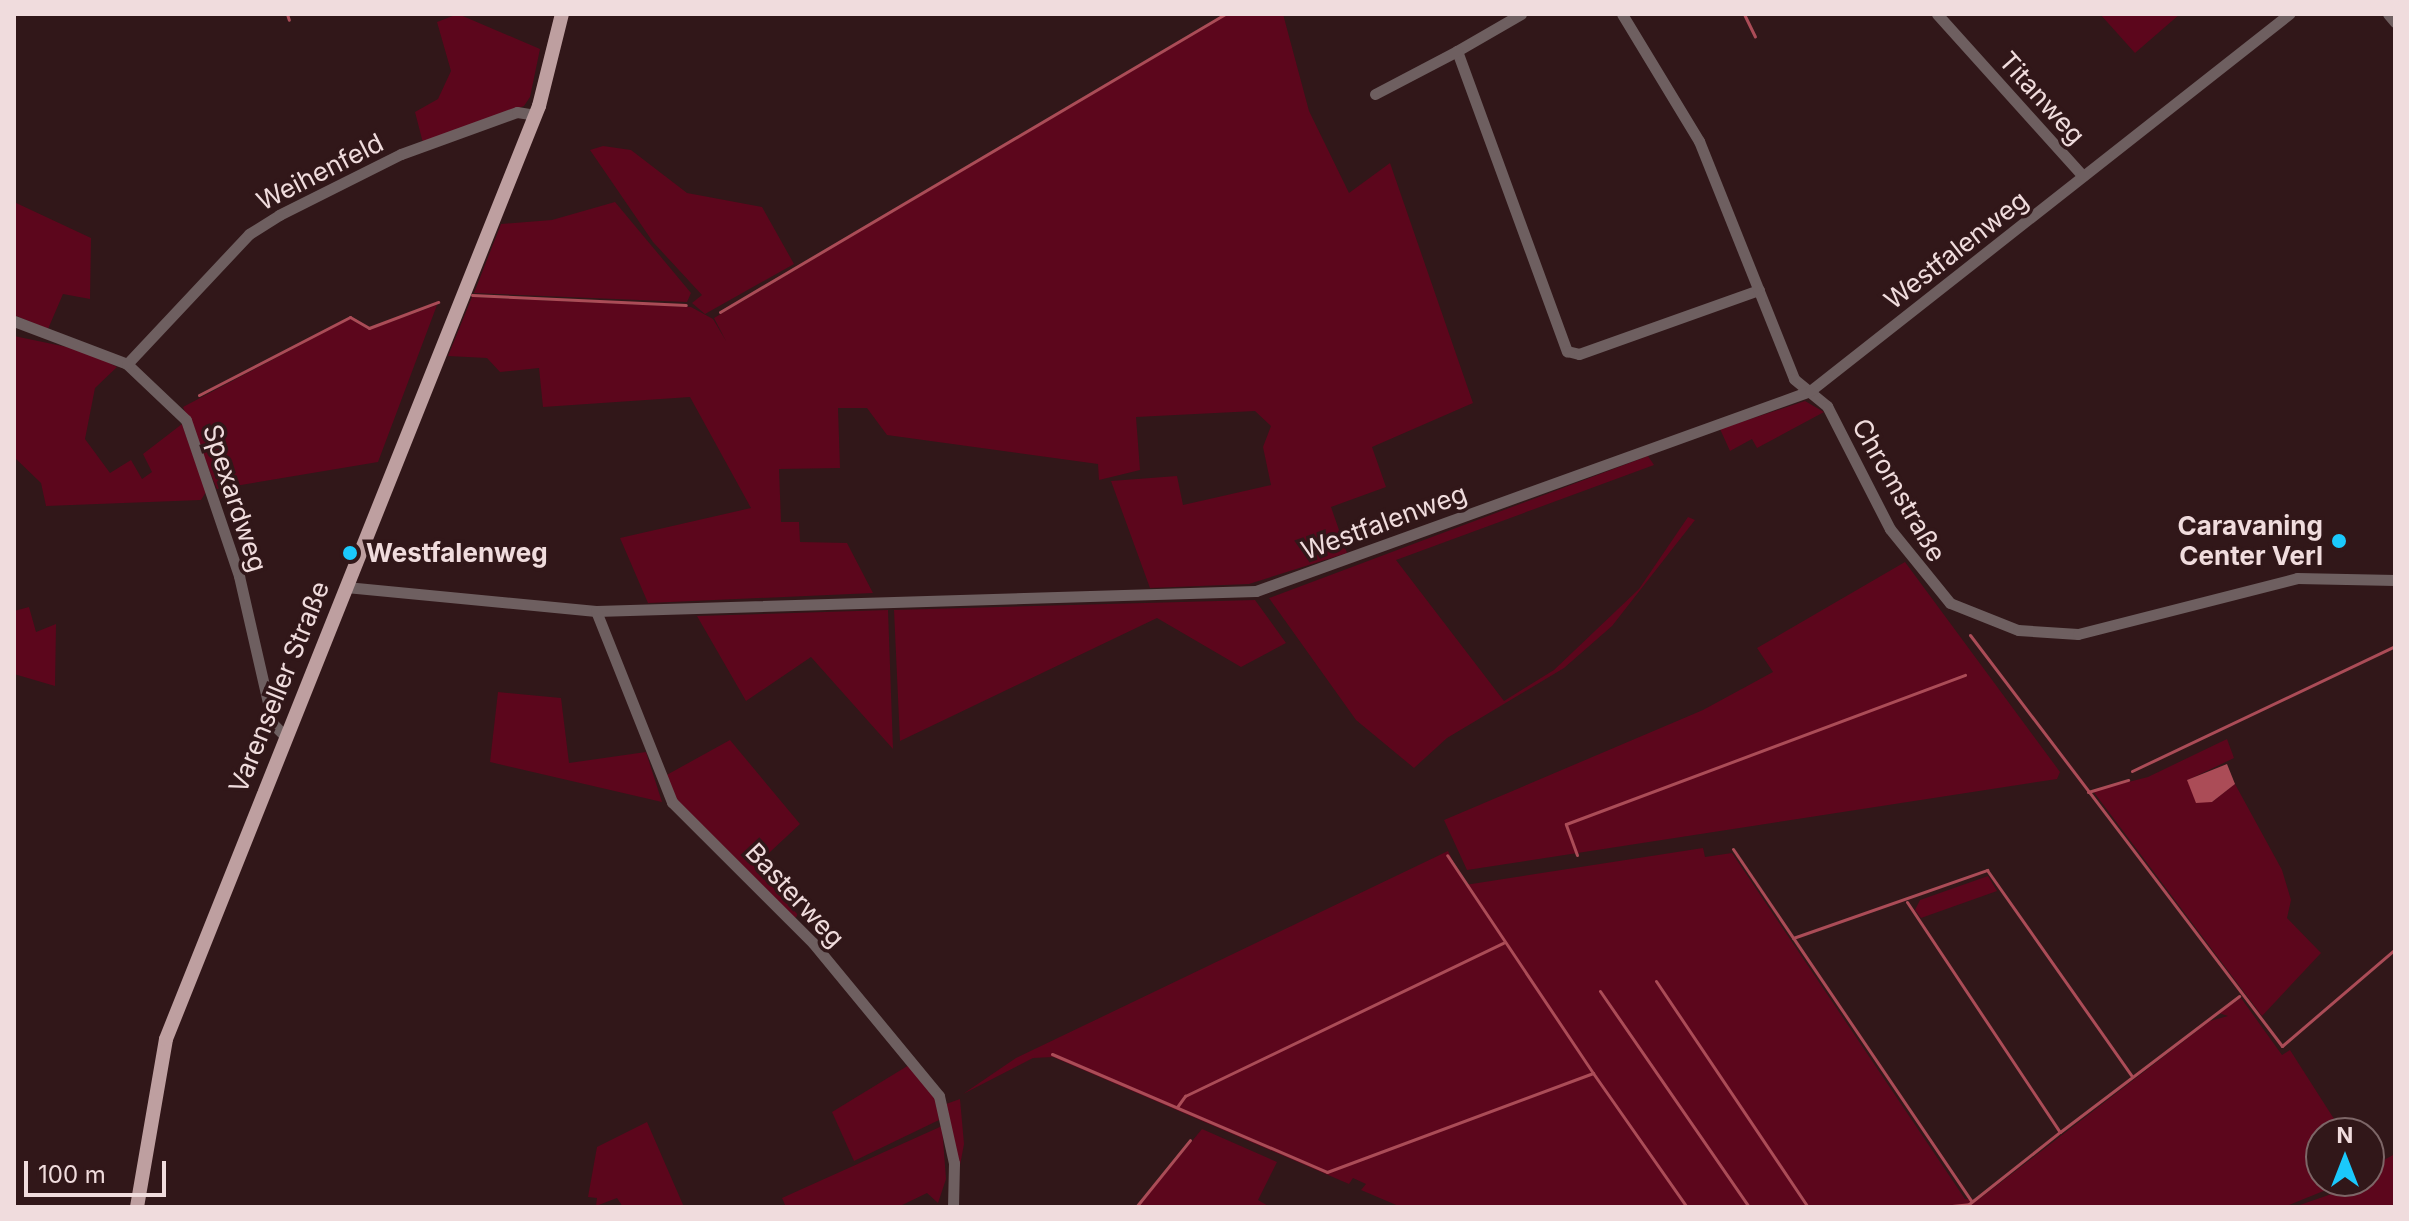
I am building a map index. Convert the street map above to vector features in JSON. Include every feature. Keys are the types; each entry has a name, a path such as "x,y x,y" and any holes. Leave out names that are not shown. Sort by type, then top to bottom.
{"main road":[{"name":"Varenseller Straße","path":"137,1207 166,1039 535,115 562,14"}],"street":[{"path":"1375,94 1521,14"},
{"name":"Chromstraße","path":"1622,14 1699,141 1784,358 1810,391 1827,406 1922,576 1980,619 2078,634 2297,578 2395,580"},
{"name":"Titanweg","path":"1937,14 2083,176"},
{"name":"Westfalenweg","path":"346,587 596,611 1256,591 1810,391 2289,14"},
{"path":"2388,14 2395,22"},
{"path":"1457,51 1567,351 1579,354 1759,290"},
{"name":"Weihenfeld","path":"127,364 249,234 279,215 401,154 517,112 535,115"},
{"name":"Spexardweg","path":"14,321 127,364 166,396 199,445 273,724 285,736"},
{"name":"Basterweg","path":"596,611 672,802 813,943 939,1096 954,1163 953,1207"}],"shaded area":[{"path":"458,14 540,49 530,97 524,106 423,143 415,112 438,99 451,71 437,22"},
{"path":"1229,14 1283,14 1309,111 1349,193 1390,163 1473,403 1372,447 1386,487 1331,507 1347,553 1249,584 1150,588 1111,481 1177,476 1183,505 1271,485 1263,447 1271,426 1255,411 1136,417 1140,470 1099,480 1098,464 887,435 867,408 838,408 840,468 779,469 781,522 799,522 800,542 847,543 873,593 648,603 620,538 751,508 690,397 543,407 539,368 500,372 487,358 448,356 472,297 691,307 713,319 726,341 714,318"},
{"path":"2100,14 2180,14 2135,53"},
{"path":"603,146 631,150 687,193 762,207 794,264 705,314 692,303 702,295 653,242 590,150"},
{"path":"14,202 91,238 90,299 63,294 48,329 14,315"},
{"path":"615,202 691,293 687,302 474,293 501,224 552,220"},
{"path":"437,305 378,462 217,489 183,407 350,319 369,330"},
{"path":"14,336 86,351 117,367 95,388 85,439 110,473 131,460 142,479 152,472 143,454 182,424 206,492 201,500 46,506 41,483 14,457"},
{"path":"1805,401 1824,412 1757,448 1752,439 1730,451 1720,429"},
{"path":"1648,456 1654,465 1396,560 1504,701 1554,670 1639,589 1688,517 1695,520 1612,626 1564,668 1447,738 1414,768 1356,720 1269,598"},
{"path":"1905,562 2060,772 2057,779 1467,870 1444,820 1703,710 1773,672 1757,648"},
{"path":"1255,600 1286,643 1241,667 1157,618 900,741 894,610"},
{"path":"29,607 36,632 56,624 55,686 14,674 14,611"},
{"path":"888,610 893,749 811,657 746,701 697,616"},
{"path":"498,692 561,698 569,763 646,752 662,802 490,762"},
{"path":"2227,739 2234,758 2188,780 2212,802 2235,784 2282,870 2291,900 2287,918 2321,953 2262,1016 2093,791 2148,777"},
{"path":"730,740 800,824 754,867 798,915 794,919 673,798 663,777"},
{"path":"2227,764 2235,784 2212,802 2196,803 2187,780"},
{"path":"1703,848 1705,857 1732,853 1965,1199 1978,1200 2210,1021 2228,1016 2219,1013 2241,998 2282,1055 2290,1050 2333,1117 2305,1117 2305,1197 2309,1197 2284,1207 1401,1207 1361,1190 1366,1184 1353,1178 1349,1184 1053,1057 1033,1058 963,1094 1016,1058 1448,851 1465,885"},
{"path":"1988,876 1997,891 1921,918 1915,910 1920,900"},
{"path":"909,1065 936,1100 939,1120 854,1161 832,1112"},
{"path":"960,1099 964,1144 957,1181 946,1104"},
{"path":"647,1122 684,1207 623,1207 617,1198 596,1206 597,1198 588,1197 597,1147"},
{"path":"942,1126 946,1179 938,1203 927,1193 898,1207 786,1207 782,1198"},
{"path":"1202,1129 1277,1162 1258,1200 1270,1207 1138,1207"},
{"path":"2395,1154 2395,1207 2294,1207 2323,1197 2385,1197 2385,1159"}],"waterway":[{"path":"287,14 289,20"},
{"path":"720,312 1225,14"},
{"path":"1744,14 1755,37"},
{"path":"472,295 686,305"},
{"path":"199,395 350,317 369,328 438,302"},
{"path":"1970,635 2282,1046 2395,949"},
{"path":"2132,771 2395,646"},
{"path":"1577,855 1566,824 1965,675"},
{"path":"2088,792 2128,780"},
{"path":"1733,849 1971,1201"},
{"path":"1052,1054 1327,1172 1593,1073 1447,855"},
{"path":"1793,938 1987,870 2131,1075"},
{"path":"1907,902 2060,1132 2239,996"},
{"path":"1177,1107 1185,1096 1503,943"},
{"path":"1656,981 1808,1207"},
{"path":"1600,991 1749,1207"},
{"path":"1593,1073 1687,1207"},
{"path":"1942,1207 1969,1204 2060,1132"},
{"path":"1136,1207 1190,1140"}],"place":[{"name":"Caravaning Center Verl","path":"2339,541"},
{"name":"Westfalenweg","path":"350,553"}]}
